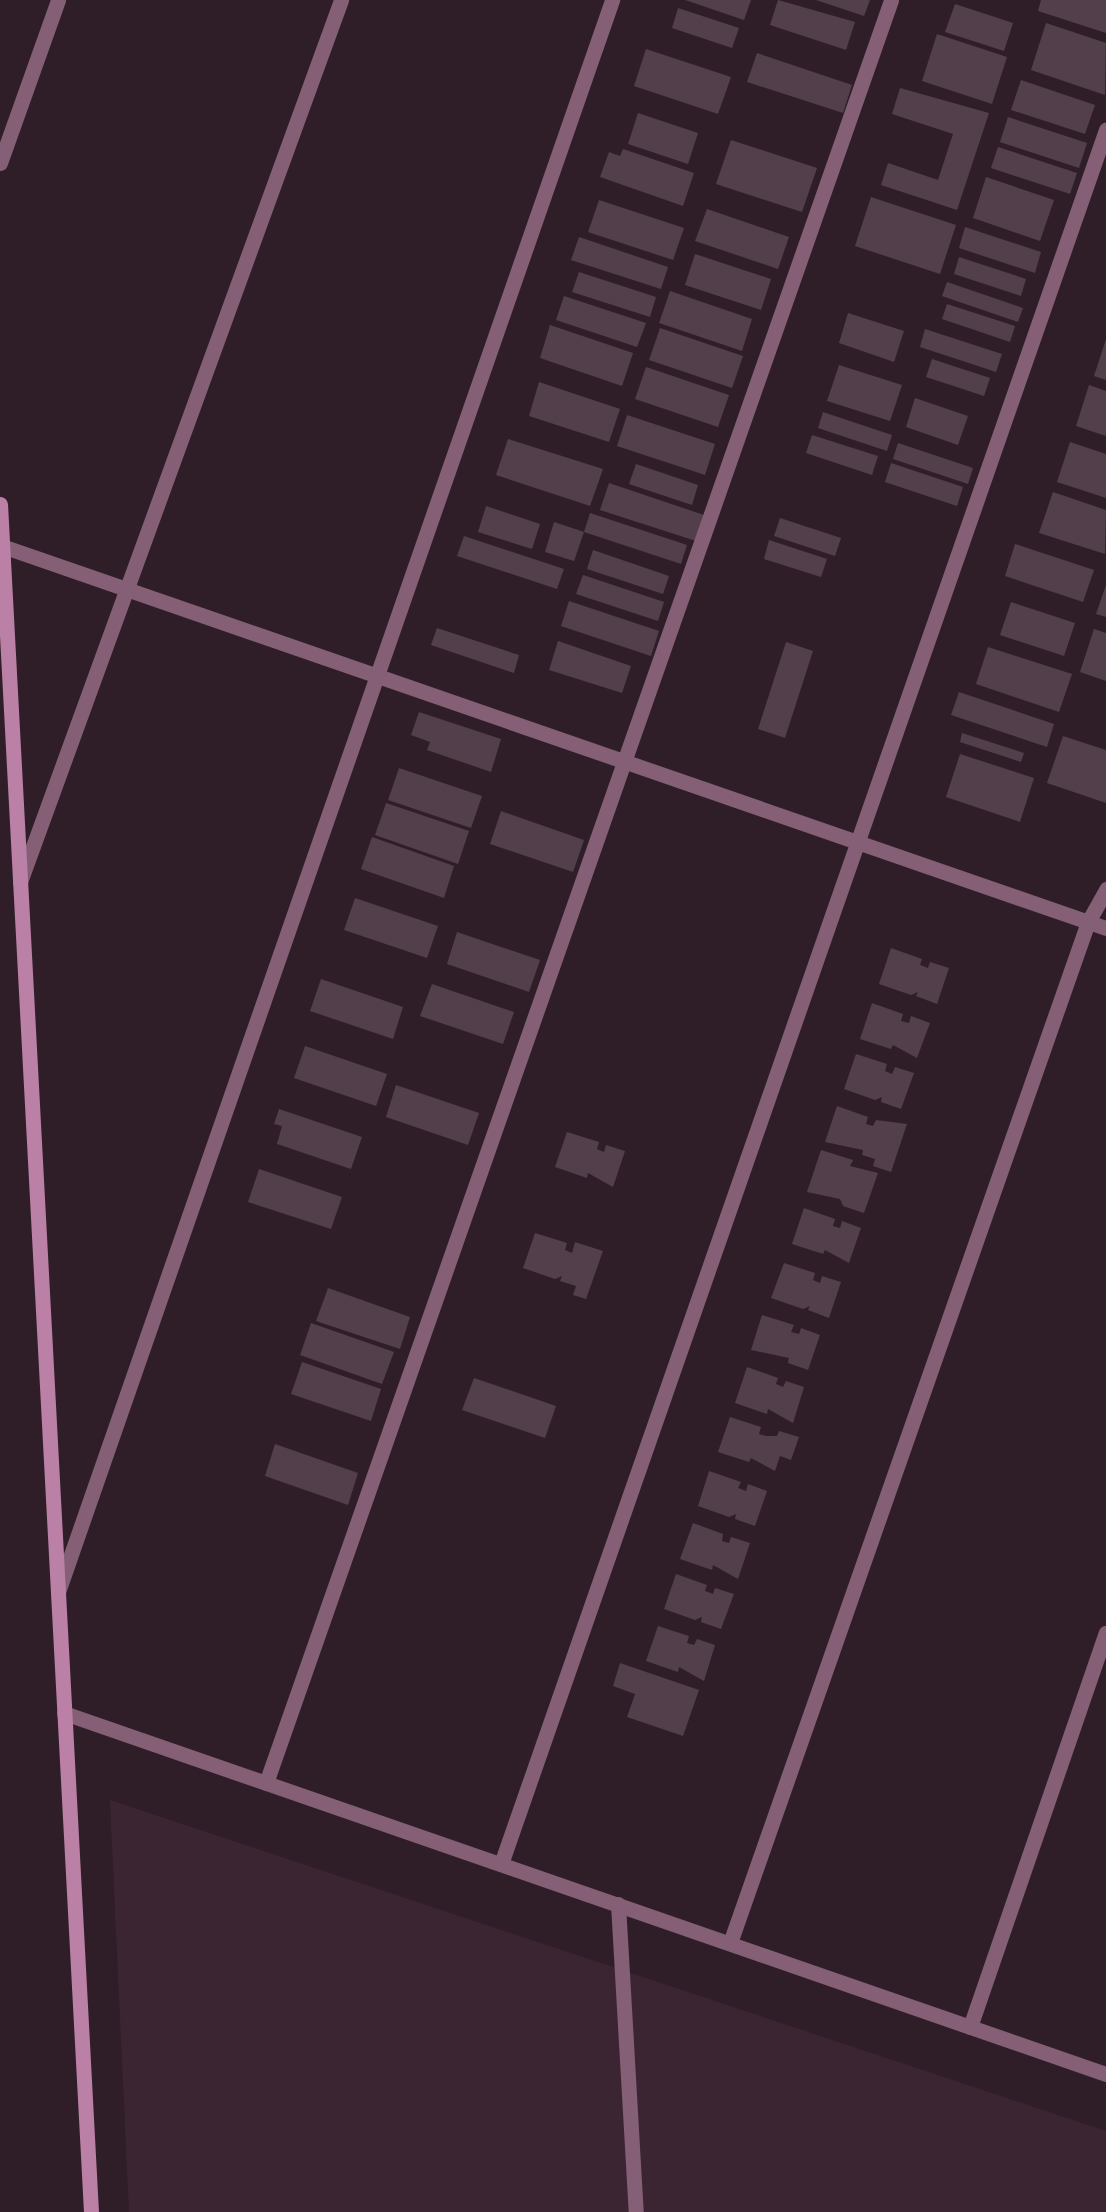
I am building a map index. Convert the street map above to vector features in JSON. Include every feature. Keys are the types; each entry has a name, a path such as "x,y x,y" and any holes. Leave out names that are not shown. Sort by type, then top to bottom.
{"main road":[{"path":"0,504 91,2212"}],"street":[{"path":"0,164 58,0"},
{"path":"20,882 341,0"},
{"path":"58,1592 612,0"},
{"path":"266,1783 891,0"},
{"path":"501,1864 1106,130"},
{"path":"2,546 1106,928"},
{"path":"730,1943 1088,922 1106,889"},
{"path":"970,2027 1106,1633"},
{"path":"64,1713 1106,2074"},
{"path":"618,1905 636,2212"}],"shaded area":[{"path":"110,1800 1106,2131 1106,2212 129,2212"}],"building":[{"path":"685,0 751,0 744,20"},
{"path":"778,0 855,22 846,50 770,25"},
{"path":"816,0 870,0 864,16"},
{"path":"1041,0 1106,0 1106,33 1038,11"},
{"path":"955,4 1013,23 1004,51 945,32"},
{"path":"678,8 739,28 732,48 672,28"},
{"path":"1046,23 1106,43 1105,95 1031,70"},
{"path":"937,34 1007,57 992,104 922,81"},
{"path":"646,49 731,77 718,114 634,86"},
{"path":"757,53 852,85 843,113 747,82"},
{"path":"1021,80 1095,105 1085,134 1011,110"},
{"path":"900,88 989,113 957,210 881,185 888,163 938,180 953,134 892,114"},
{"path":"638,113 698,133 688,164 628,144"},
{"path":"1008,117 1087,143 1079,168 1000,142"},
{"path":"731,140 817,168 802,212 716,184"},
{"path":"998,147 1077,173 1070,194 991,168"},
{"path":"623,149 694,173 683,206 600,177 609,152 620,156"},
{"path":"986,177 1054,200 1040,241 973,218"},
{"path":"871,197 956,225 940,274 855,246"},
{"path":"599,200 684,228 673,260 588,232"},
{"path":"707,209 789,237 778,269 695,241"},
{"path":"965,227 1041,252 1035,273 959,248"},
{"path":"579,237 668,267 661,289 571,260"},
{"path":"695,254 771,279 761,310 685,285"},
{"path":"959,257 1026,279 1021,296 954,274"},
{"path":"579,272 656,297 650,317 572,292"},
{"path":"947,282 1023,308 1018,322 942,296"},
{"path":"670,291 752,319 742,351 659,323"},
{"path":"564,296 646,323 637,347 556,320"},
{"path":"947,304 1015,326 1010,342 942,319"},
{"path":"848,313 904,331 894,362 839,343"},
{"path":"550,325 633,353 622,386 540,358"},
{"path":"660,328 743,356 732,388 649,360"},
{"path":"925,329 1002,354 996,372 920,347"},
{"path":"1106,339 1106,380 1094,376"},
{"path":"932,359 990,378 984,396 926,377"},
{"path":"839,365 902,385 890,421 827,401"},
{"path":"646,367 729,395 718,427 635,399"},
{"path":"539,382 620,409 609,442 529,416"},
{"path":"1089,385 1106,391 1106,436 1076,426"},
{"path":"915,398 968,416 958,445 906,427"},
{"path":"823,412 892,435 887,451 818,428"},
{"path":"627,415 715,444 705,475 617,446"},
{"path":"812,435 878,456 872,475 806,453"},
{"path":"508,439 603,469 590,506 496,475"},
{"path":"1070,442 1106,454 1106,498 1057,482"},
{"path":"898,443 973,468 968,484 893,459"},
{"path":"891,463 963,487 957,506 885,482"},
{"path":"636,464 698,485 692,505 629,484"},
{"path":"609,483 704,515 696,541 600,510"},
{"path":"1053,492 1106,510 1105,554 1039,533"},
{"path":"486,506 540,524 532,549 478,532"},
{"path":"590,513 687,545 681,564 584,532"},
{"path":"780,518 841,538 835,556 774,536"},
{"path":"554,522 584,532 574,561 545,552"},
{"path":"464,536 564,569 557,589 457,556"},
{"path":"769,540 827,559 821,577 764,559"},
{"path":"1015,544 1094,570 1083,602 1005,576"},
{"path":"593,550 669,576 663,594 587,569"},
{"path":"583,575 664,602 658,621 576,594"},
{"path":"1106,585 1106,617 1096,614"},
{"path":"569,601 659,631 651,656 561,626"},
{"path":"1011,602 1075,623 1064,656 1000,635"},
{"path":"437,628 519,655 514,673 431,645"},
{"path":"1094,629 1106,633 1106,681 1080,672"},
{"path":"558,641 631,666 622,693 549,670"},
{"path":"786,642 813,651 785,738 758,729"},
{"path":"988,647 1072,674 1059,712 976,684"},
{"path":"959,692 1054,724 1047,747 951,715"},
{"path":"419,712 501,739 491,772 427,750 430,742 411,735"},
{"path":"962,733 1024,753 1021,762 960,742"},
{"path":"1063,736 1106,750 1106,803 1047,783"},
{"path":"960,754 1034,778 1020,822 946,797"},
{"path":"399,768 482,796 471,828 388,800"},
{"path":"386,803 469,831 458,864 375,835"},
{"path":"501,811 584,840 573,872 490,844"},
{"path":"372,837 454,866 444,898 361,869"},
{"path":"355,898 438,926 427,958 344,930"},
{"path":"457,932 540,960 529,992 447,964"},
{"path":"891,948 922,959 920,965 928,968 930,962 949,968 937,1004 916,996 918,992 911,995 879,984"},
{"path":"321,979 403,1007 393,1039 310,1011"},
{"path":"432,984 514,1012 503,1044 420,1016"},
{"path":"872,1003 903,1014 901,1021 909,1023 911,1016 930,1023 917,1058 893,1045 891,1049 860,1039"},
{"path":"305,1046 387,1074 376,1106 294,1078"},
{"path":"856,1054 887,1064 885,1071 892,1074 895,1067 914,1073 901,1109 881,1102 882,1097 875,1100 844,1089"},
{"path":"396,1085 479,1113 468,1145 386,1117"},
{"path":"837,1106 868,1117 866,1124 873,1126 876,1120 907,1124 891,1172 873,1166 875,1159 862,1155 863,1150 825,1142"},
{"path":"279,1109 362,1137 351,1169 277,1144 282,1126 274,1124"},
{"path":"567,1132 599,1142 597,1149 604,1152 606,1145 625,1151 613,1187 588,1173 587,1178 555,1167"},
{"path":"821,1150 853,1160 850,1166 878,1173 864,1213 843,1206 840,1199 807,1192"},
{"path":"259,1169 342,1197 331,1229 248,1202"},
{"path":"804,1208 835,1219 833,1226 840,1228 842,1221 861,1228 849,1263 825,1250 823,1254 792,1244"},
{"path":"535,1233 567,1243 565,1250 572,1253 575,1242 603,1251 586,1299 573,1295 576,1286 560,1281 562,1276 555,1279 523,1268"},
{"path":"784,1263 815,1273 813,1280 820,1283 822,1276 841,1282 829,1318 808,1310 810,1306 803,1309 771,1298"},
{"path":"328,1288 410,1317 400,1349 316,1321"},
{"path":"762,1315 794,1325 791,1332 799,1334 801,1328 820,1335 808,1370 788,1363 789,1358 751,1350"},
{"path":"311,1323 394,1352 382,1384 300,1355"},
{"path":"302,1362 381,1389 371,1421 291,1394"},
{"path":"747,1367 778,1378 776,1384 783,1387 786,1381 804,1387 793,1423 768,1409 767,1414 735,1403"},
{"path":"474,1378 556,1406 545,1438 462,1410"},
{"path":"730,1417 761,1427 759,1434 777,1436 779,1431 799,1437 791,1460 780,1456 775,1471 751,1458 749,1462 718,1452"},
{"path":"275,1444 358,1473 348,1505 265,1476"},
{"path":"709,1471 741,1482 738,1488 746,1491 748,1484 767,1491 755,1526 735,1519 736,1514 729,1517 698,1506"},
{"path":"693,1523 723,1534 722,1541 729,1543 731,1537 750,1543 738,1579 713,1565 712,1570 680,1559"},
{"path":"676,1574 707,1585 705,1591 713,1594 715,1588 734,1594 721,1629 701,1622 702,1617 695,1620 664,1609"},
{"path":"658,1626 689,1636 687,1643 694,1645 697,1639 715,1645 704,1681 679,1667 678,1672 646,1661"},
{"path":"620,1663 699,1690 683,1736 627,1717 635,1694 613,1686"}]}
